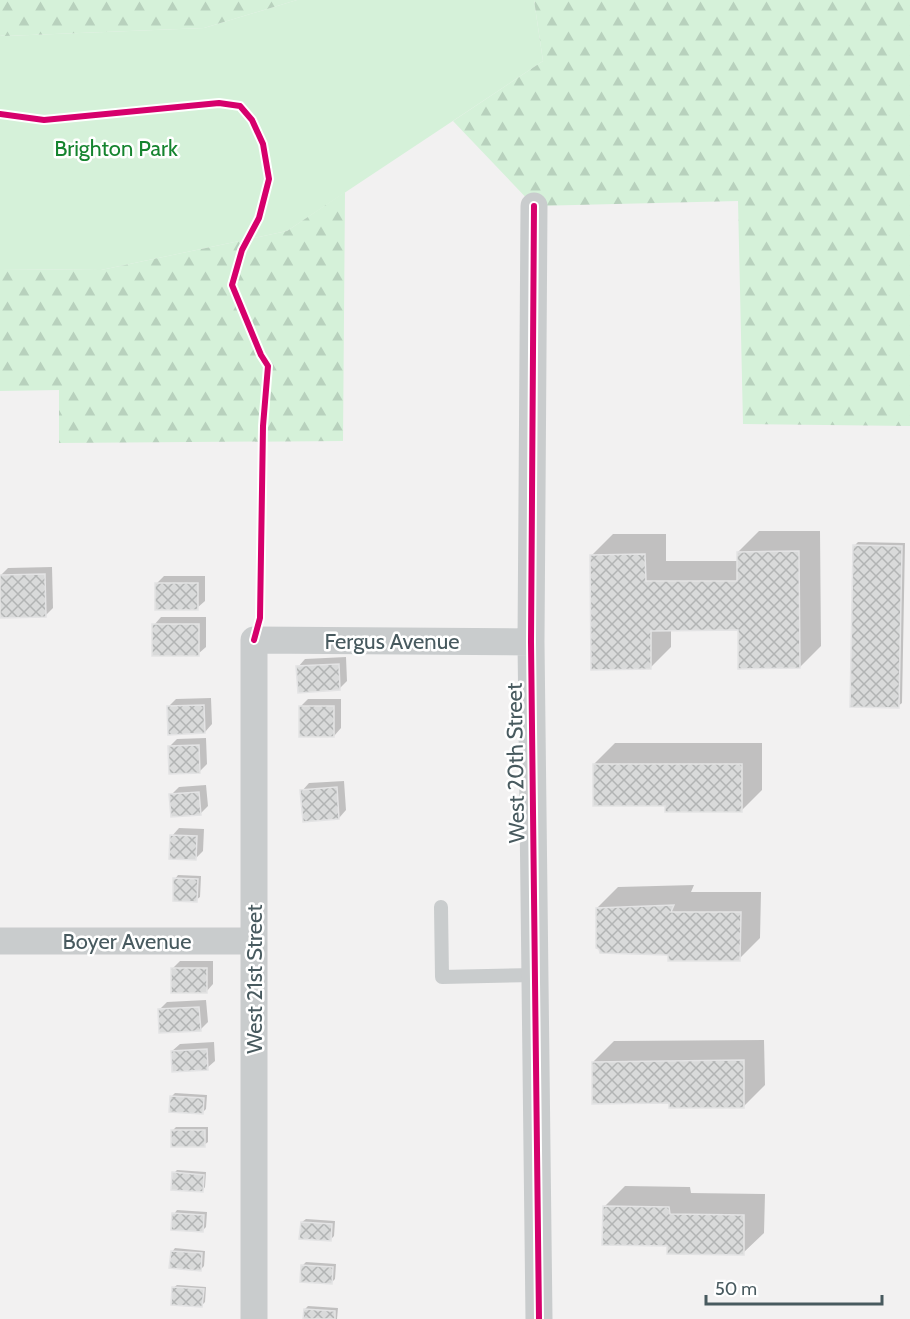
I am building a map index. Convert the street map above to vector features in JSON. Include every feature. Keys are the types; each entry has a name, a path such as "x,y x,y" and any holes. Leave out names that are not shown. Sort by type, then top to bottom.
{"street":[{"name":"West 20th Street","path":"534,206 531,642 539,1319"},
{"name":"Fergus Avenue","path":"254,640 531,642"},
{"name":"West 21st Street","path":"254,640 254,1319"},
{"name":"Boyer Avenue","path":"0,941 254,941"}],"lane":[{"path":"441,907 442,977 535,975"}],"green space":[{"path":"0,0 297,0 204,28 5,36 0,35"},
{"name":"Brighton Park","path":"297,0 534,0 543,61 287,231 101,270 0,269 0,35 204,28"},
{"path":"534,0 910,0 910,426 743,424 738,201 534,206 453,121 543,61"},
{"path":"345,192 343,441 59,443 59,390 0,391 0,269 101,270 287,231"}],"building":[{"path":"853,545 902,546 899,708 850,707"},
{"path":"799,551 800,668 738,669 738,630 651,631 651,669 591,670 590,555 645,554 646,581 737,581 737,552"},
{"path":"45,574 46,617 0,618 0,575"},
{"path":"155,583 198,583 198,610 155,610"},
{"path":"152,624 199,624 199,656 152,656"},
{"path":"339,664 340,690 298,693 296,666"},
{"path":"204,705 205,733 168,735 167,706"},
{"path":"299,706 334,706 334,737 299,737"},
{"path":"199,745 200,773 169,774 168,746"},
{"path":"593,764 742,764 742,812 665,812 665,806 593,806"},
{"path":"337,787 339,819 303,822 300,790"},
{"path":"199,792 201,815 171,817 169,794"},
{"path":"170,835 197,836 196,860 169,859"},
{"path":"173,878 198,879 197,902 173,901"},
{"path":"674,905 671,912 741,912 740,961 668,961 668,955 600,953 596,948 596,908"},
{"path":"171,968 207,968 207,993 171,993"},
{"path":"199,1007 201,1031 159,1033 158,1009"},
{"path":"207,1049 208,1070 172,1072 171,1051"},
{"path":"744,1060 744,1108 669,1108 669,1103 592,1104 592,1062"},
{"path":"170,1096 204,1098 203,1114 169,1112"},
{"path":"171,1130 205,1130 205,1147 171,1147"},
{"path":"172,1172 204,1175 203,1192 171,1190"},
{"path":"603,1206 669,1207 670,1214 744,1215 744,1255 667,1254 667,1246 602,1245"},
{"path":"172,1213 204,1215 203,1232 171,1230"},
{"path":"301,1222 332,1224 331,1241 299,1239"},
{"path":"171,1251 202,1253 201,1271 169,1268"},
{"path":"301,1265 333,1267 332,1284 300,1282"},
{"path":"172,1287 204,1289 202,1307 171,1305"},
{"path":"304,1309 335,1311 335,1319 303,1319"}],"cycle path":[{"path":"0,114 44,120 219,103 240,106 252,120 263,144 269,179 259,218 242,250 232,285 261,355 268,366 263,426 260,618 254,640"},
{"path":"534,206 531,642 539,1319"}]}
